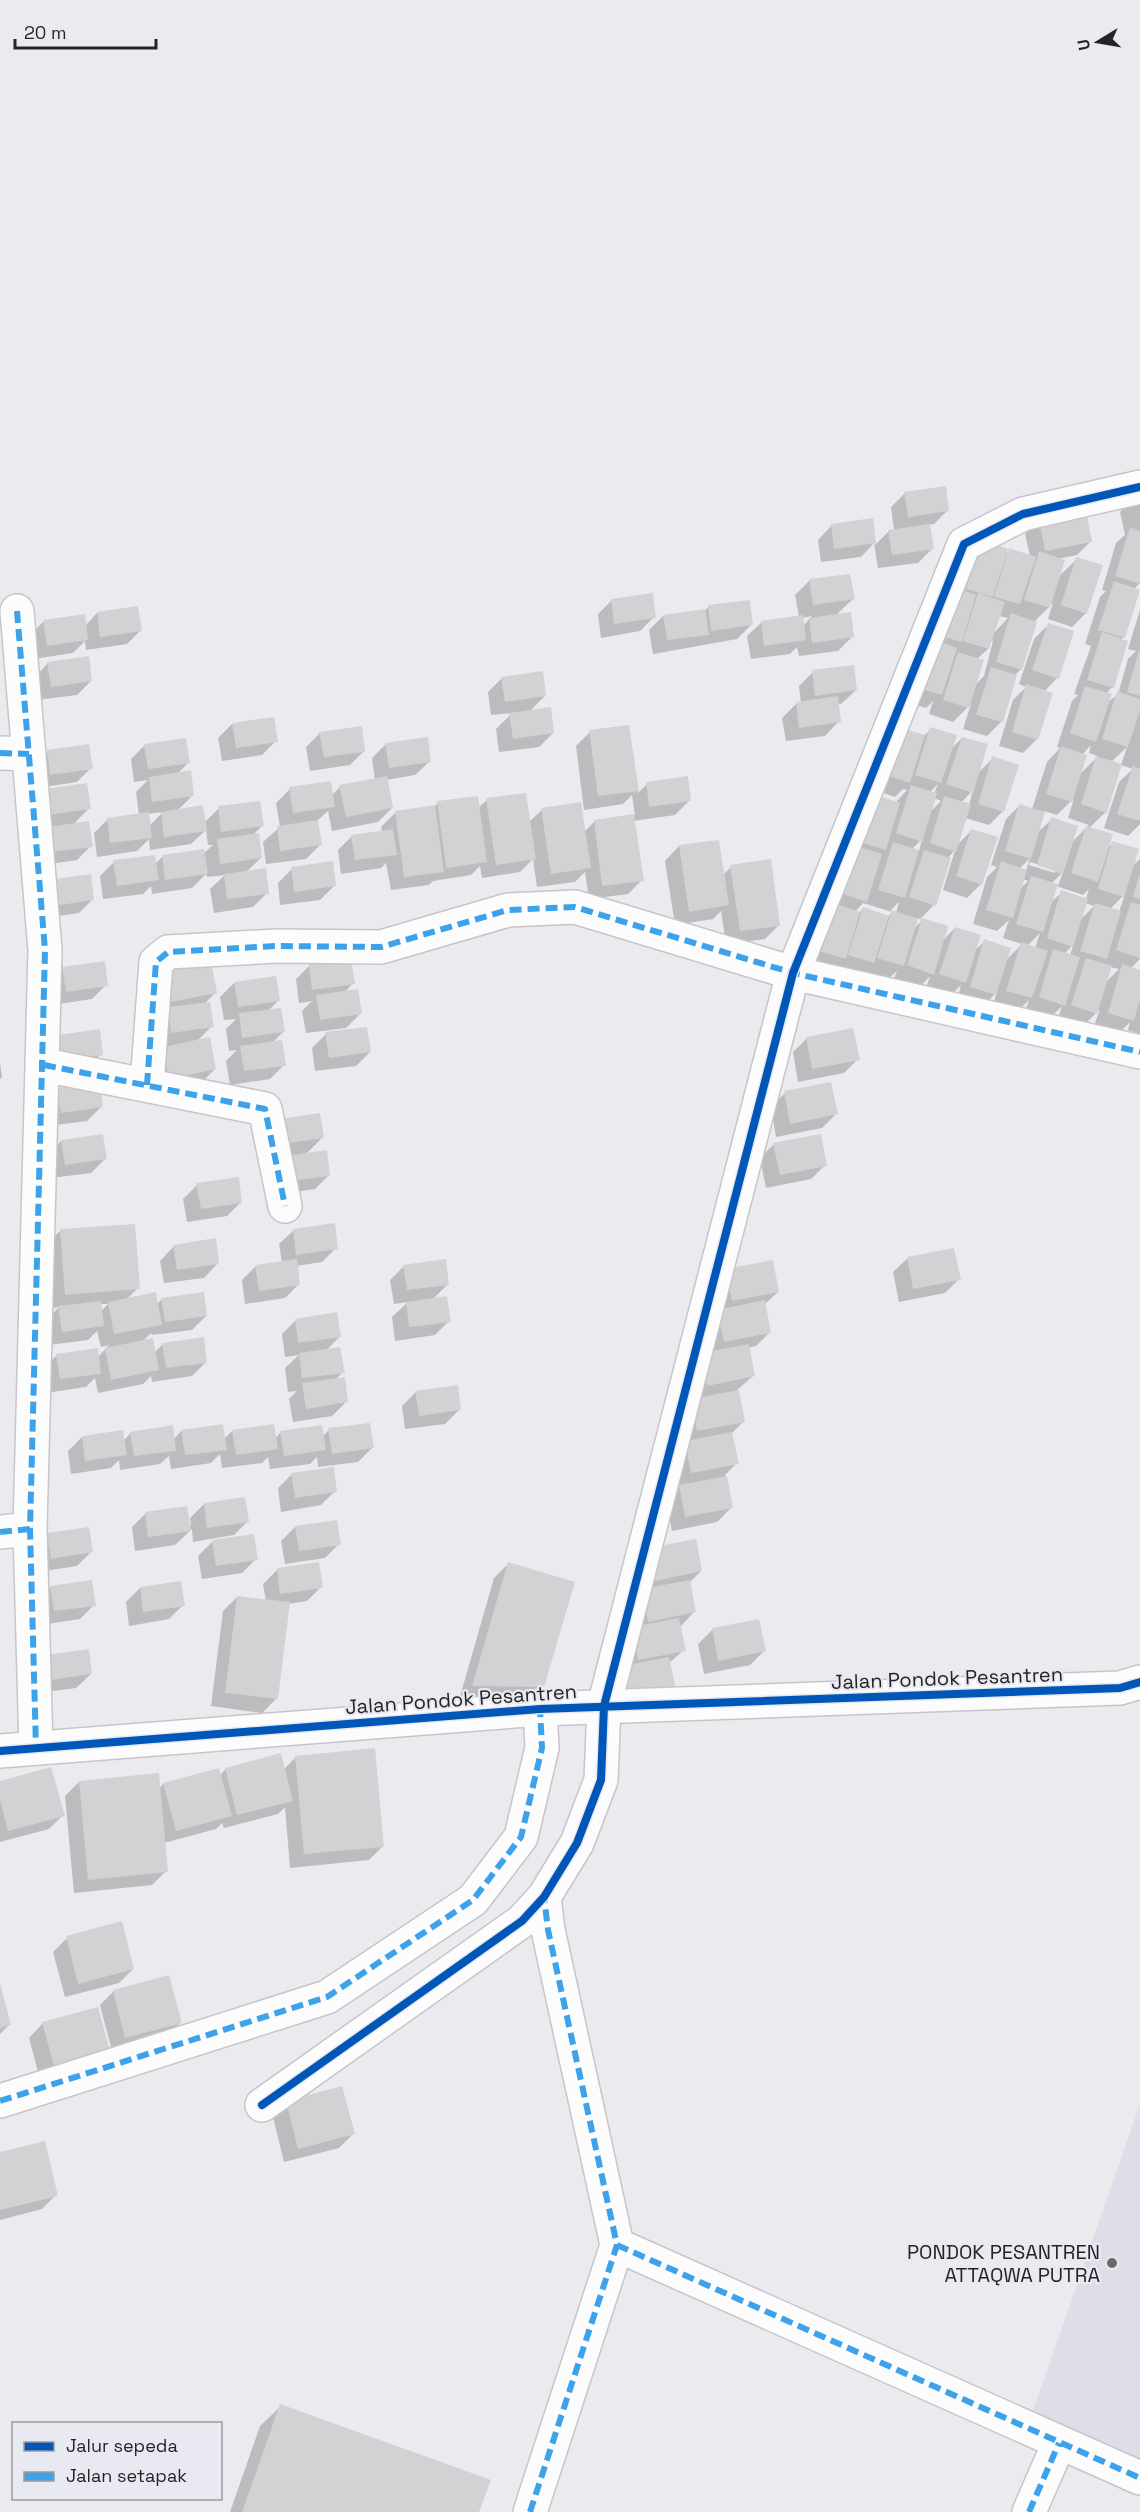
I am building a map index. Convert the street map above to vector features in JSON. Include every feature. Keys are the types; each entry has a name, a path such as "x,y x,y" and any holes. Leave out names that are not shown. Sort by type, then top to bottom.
{"street":[{"path":"262,2105 522,1921 544,1897 577,1843 601,1780 598,1706 793,973 964,544 1023,514 1140,487"},
{"path":"18,611 15,753 45,950 44,1065 15,1531 36,1748"},
{"path":"147,1085 156,962 168,951 276,946 381,948 508,910 575,907 793,973 1140,1052"},
{"path":"44,1065 265,1109 285,1206"},
{"name":"Jalan Pondok Pesantren","path":"0,1750 543,1709 1120,1689 1140,1682"},
{"path":"0,2101 327,1997 473,1900 521,1837 542,1748 543,1709"},
{"path":"530,2512 617,2245 548,1930 544,1897"},
{"path":"617,2245 1140,2478"},
{"path":"1029,2512 1059,2443"}],"shaded area":[{"name":"PONDOK PESANTREN ATTAQWA PUTRA","path":"1140,2104 1140,2465 1029,2422"}],"building":[{"path":"946,486 949,511 908,517 904,492"},
{"path":"1086,510 1092,542 1045,551 1039,519"},
{"path":"873,518 876,543 834,549 831,524"},
{"path":"930,524 934,549 892,555 888,530"},
{"path":"1130,527 1140,531 1140,584 1115,576"},
{"path":"981,540 1008,549 993,597 966,589"},
{"path":"1009,548 1036,557 1020,604 994,597"},
{"path":"1039,551 1065,560 1050,608 1024,600"},
{"path":"1076,557 1103,565 1087,614 1061,605"},
{"path":"850,574 855,599 813,605 809,579"},
{"path":"1114,581 1140,590 1125,638 1098,630"},
{"path":"950,586 976,595 962,642 934,634"},
{"path":"653,593 656,618 614,624 611,599"},
{"path":"978,593 1005,602 989,649 963,641"},
{"path":"750,600 753,625 711,631 708,605"},
{"path":"138,606 142,631 100,637 97,612"},
{"path":"705,609 709,635 667,640 663,615"},
{"path":"851,612 854,637 812,643 809,618"},
{"path":"1011,613 1037,622 1022,670 996,662"},
{"path":"85,614 88,640 47,646 43,620"},
{"path":"803,615 806,640 764,646 761,621"},
{"path":"1048,623 1074,631 1059,679 1032,670"},
{"path":"1102,632 1128,641 1114,688 1087,680"},
{"path":"931,639 957,648 942,695 915,687"},
{"path":"1140,651 1140,696 1127,692"},
{"path":"958,652 984,660 969,708 943,700"},
{"path":"89,656 92,681 51,687 47,662"},
{"path":"854,665 857,690 815,696 812,670"},
{"path":"991,667 1017,675 1003,722 976,715"},
{"path":"543,671 546,696 505,702 501,677"},
{"path":"1026,684 1053,693 1038,740 1012,732"},
{"path":"1085,686 1112,694 1096,742 1070,733"},
{"path":"1117,691 1140,699 1140,710 1128,747 1102,739"},
{"path":"838,696 841,722 799,728 796,702"},
{"path":"551,707 554,733 513,739 509,713"},
{"path":"274,717 278,742 236,748 232,723"},
{"path":"629,725 639,791 598,796 589,730"},
{"path":"362,726 365,752 324,757 319,732"},
{"path":"898,727 925,735 910,783 883,774"},
{"path":"930,727 957,735 941,783 915,775"},
{"path":"428,737 431,762 389,768 385,743"},
{"path":"962,737 988,744 973,793 946,784"},
{"path":"186,738 190,763 148,769 144,744"},
{"path":"89,744 93,769 50,775 47,750"},
{"path":"1061,746 1087,755 1072,802 1046,794"},
{"path":"992,756 1019,765 1004,812 978,804"},
{"path":"1096,756 1122,764 1107,813 1081,804"},
{"path":"1133,766 1140,769 1140,821 1117,814"},
{"path":"191,770 194,796 152,802 149,777"},
{"path":"387,776 393,808 346,817 339,785"},
{"path":"688,776 691,801 649,807 646,782"},
{"path":"331,781 335,807 293,813 289,787"},
{"path":"87,783 91,809 48,815 45,789"},
{"path":"911,785 937,793 922,842 896,833"},
{"path":"526,793 536,859 496,865 486,798"},
{"path":"874,794 900,803 886,850 860,842"},
{"path":"478,796 487,862 446,868 437,801"},
{"path":"944,796 971,804 956,852 930,843"},
{"path":"260,801 264,826 221,832 218,806"},
{"path":"581,802 591,868 551,874 541,808"},
{"path":"1019,804 1045,812 1031,859 1005,851"},
{"path":"203,805 207,831 164,837 161,812"},
{"path":"435,805 444,872 404,877 395,811"},
{"path":"149,812 152,838 110,843 107,818"},
{"path":"634,814 644,881 602,886 594,820"},
{"path":"1051,817 1078,826 1063,874 1037,865"},
{"path":"318,820 322,845 280,851 277,826"},
{"path":"89,821 93,847 51,852 48,827"},
{"path":"1086,826 1113,834 1098,882 1071,873"},
{"path":"393,829 397,855 355,860 351,835"},
{"path":"971,829 998,837 982,885 956,876"},
{"path":"259,833 262,858 220,864 217,839"},
{"path":"719,840 729,905 689,912 679,845"},
{"path":"1112,841 1139,849 1124,897 1098,889"},
{"path":"893,842 919,850 905,898 878,890"},
{"path":"856,846 882,854 867,902 841,893"},
{"path":"204,849 208,874 165,880 162,855"},
{"path":"924,850 951,858 936,906 909,897"},
{"path":"155,855 159,880 117,886 113,860"},
{"path":"771,859 780,926 740,931 730,865"},
{"path":"333,861 336,886 294,892 291,867"},
{"path":"1001,861 1027,870 1013,918 986,910"},
{"path":"266,868 269,894 227,899 224,874"},
{"path":"91,874 94,900 53,906 48,880"},
{"path":"1031,876 1058,884 1043,932 1016,924"},
{"path":"1140,876 1140,899 1133,897"},
{"path":"1061,890 1088,899 1073,947 1047,938"},
{"path":"1131,902 1140,905 1140,958 1116,950"},
{"path":"834,903 860,912 846,959 819,951"},
{"path":"1095,903 1121,911 1107,959 1080,951"},
{"path":"863,907 889,916 874,963 848,955"},
{"path":"892,910 918,919 904,966 877,958"},
{"path":"922,918 948,926 934,975 907,965"},
{"path":"955,927 981,935 966,983 939,974"},
{"path":"984,939 1011,948 996,995 970,987"},
{"path":"1021,942 1048,951 1032,998 1006,991"},
{"path":"1053,949 1080,957 1065,1006 1039,997"},
{"path":"351,958 355,984 312,990 309,964"},
{"path":"1086,958 1112,966 1097,1014 1071,1005"},
{"path":"105,961 108,986 66,992 62,967"},
{"path":"211,961 217,993 170,1002 164,970"},
{"path":"1122,964 1140,970 1140,1000 1134,1021 1108,1013"},
{"path":"276,976 280,1001 238,1007 234,982"},
{"path":"358,989 362,1014 320,1020 316,995"},
{"path":"210,1002 214,1027 171,1033 168,1007"},
{"path":"281,1008 285,1032 242,1038 239,1013"},
{"path":"367,1027 371,1052 329,1058 325,1032"},
{"path":"853,1028 860,1060 812,1069 806,1037"},
{"path":"100,1029 103,1055 61,1061 58,1035"},
{"path":"210,1037 216,1069 169,1079 163,1047"},
{"path":"282,1040 286,1066 244,1071 240,1046"},
{"path":"100,1082 103,1107 61,1113 57,1088"},
{"path":"831,1082 838,1114 790,1124 784,1091"},
{"path":"320,1113 324,1138 282,1144 279,1119"},
{"path":"103,1134 107,1159 65,1165 61,1140"},
{"path":"821,1134 827,1166 780,1175 773,1143"},
{"path":"327,1150 330,1176 288,1181 285,1156"},
{"path":"239,1177 242,1203 201,1209 196,1183"},
{"path":"335,1223 338,1249 296,1255 293,1229"},
{"path":"135,1224 140,1289 65,1295 60,1229"},
{"path":"216,1238 219,1264 177,1270 173,1245"},
{"path":"954,1248 961,1280 913,1289 907,1257"},
{"path":"297,1259 300,1285 259,1291 255,1265"},
{"path":"446,1259 449,1285 407,1290 403,1265"},
{"path":"773,1260 779,1292 732,1301 725,1269"},
{"path":"156,1292 162,1325 114,1334 108,1302"},
{"path":"204,1292 207,1316 165,1322 161,1298"},
{"path":"447,1296 451,1322 409,1327 406,1302"},
{"path":"765,1300 771,1333 724,1342 717,1310"},
{"path":"101,1301 104,1326 62,1332 58,1306"},
{"path":"337,1312 341,1337 298,1343 295,1319"},
{"path":"204,1337 207,1363 166,1368 162,1343"},
{"path":"153,1338 159,1370 111,1380 105,1348"},
{"path":"749,1344 755,1376 707,1386 701,1353"},
{"path":"340,1347 345,1373 302,1378 299,1353"},
{"path":"98,1348 101,1374 60,1379 56,1354"},
{"path":"345,1377 348,1402 306,1409 302,1383"},
{"path":"458,1385 461,1410 419,1416 415,1391"},
{"path":"739,1390 745,1422 697,1431 691,1399"},
{"path":"370,1423 374,1448 332,1454 328,1428"},
{"path":"223,1424 227,1450 185,1455 181,1430"},
{"path":"274,1424 278,1449 236,1455 232,1430"},
{"path":"173,1425 176,1451 134,1456 130,1432"},
{"path":"322,1425 326,1450 284,1456 280,1431"},
{"path":"123,1430 127,1455 85,1461 82,1436"},
{"path":"732,1432 739,1464 691,1473 685,1441"},
{"path":"334,1467 337,1492 295,1498 291,1473"},
{"path":"727,1476 733,1508 685,1517 679,1485"},
{"path":"245,1497 249,1522 207,1528 204,1503"},
{"path":"187,1506 191,1531 148,1537 145,1512"},
{"path":"337,1520 341,1545 299,1551 295,1526"},
{"path":"89,1527 93,1552 51,1559 47,1533"},
{"path":"254,1534 258,1560 216,1566 212,1540"},
{"path":"696,1539 702,1571 655,1581 648,1548"},
{"path":"319,1562 323,1588 280,1594 277,1568"},
{"path":"508,1562 575,1582 544,1687 472,1686"},
{"path":"92,1580 96,1606 54,1611 50,1586"},
{"path":"690,1580 696,1612 648,1622 642,1589"},
{"path":"181,1581 185,1606 143,1612 140,1587"},
{"path":"237,1596 290,1602 278,1699 225,1693"},
{"path":"679,1618 686,1651 638,1660 632,1627"},
{"path":"759,1619 766,1651 718,1661 712,1628"},
{"path":"89,1649 92,1674 50,1680 46,1655"},
{"path":"669,1657 676,1689 628,1698 622,1666"},
{"path":"375,1748 384,1847 304,1854 295,1756"},
{"path":"281,1753 293,1801 237,1815 225,1768"},
{"path":"51,1767 65,1816 8,1831 0,1800 0,1781"},
{"path":"219,1768 232,1816 176,1831 163,1783"},
{"path":"159,1773 168,1872 88,1880 79,1781"},
{"path":"122,1921 134,1969 78,1984 66,1936"},
{"path":"169,1975 182,2023 125,2038 113,1990"},
{"path":"0,1983 11,2025 0,2028"},
{"path":"98,2007 111,2055 55,2070 42,2022"},
{"path":"342,2086 355,2134 298,2149 286,2101"},
{"path":"45,2141 58,2196 0,2210 0,2152"},
{"path":"280,2404 491,2480 479,2512 242,2512"}],"marked path":[{"path":"17,611 45,950 30,1529 36,1748"},
{"path":"0,753 29,754"},
{"path":"147,1085 156,962 168,952 276,946 381,947 508,910 575,907 793,973 1140,1052"},
{"path":"44,1065 265,1109 285,1206"},
{"path":"0,1532 30,1529"},
{"path":"0,2101 327,1997 473,1900 521,1837 542,1748 540,1709"},
{"path":"530,2512 617,2245 548,1930 544,1897"},
{"path":"617,2245 1140,2478"},
{"path":"1029,2512 1059,2443"}],"cycle path":[{"path":"262,2105 522,1921 544,1897 577,1843 601,1780 604,1706 793,973 964,544 1023,514 1140,487"},
{"path":"0,1751 540,1709 1120,1688 1140,1682"}],"place":[{"name":"PONDOK PESANTREN ATTAQWA PUTRA","path":"1112,2263"}]}
